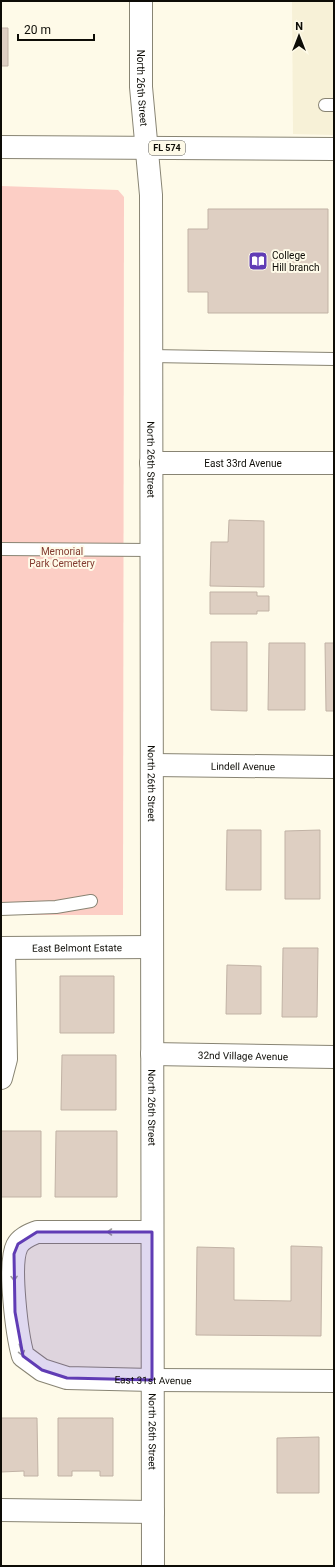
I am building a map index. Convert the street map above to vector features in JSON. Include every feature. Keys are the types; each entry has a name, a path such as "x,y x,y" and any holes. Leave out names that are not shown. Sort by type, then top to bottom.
{"street":[{"name":"North 26th Street","path":"141,1 141,87 151,194 153,1566"},
{"name":"FL 574","path":"1,147 334,149"},
{"name":"East 33rd Avenue","path":"151,463 334,463"},
{"name":"Lindell Avenue","path":"153,765 334,767"},
{"name":"East Belmont Estate","path":"3,948 152,947"},
{"path":"1,1078 6,1059 3,948"},
{"name":"32nd Village Avenue","path":"152,1054 334,1057"},
{"name":"East 31st Avenue","path":"152,1232 37,1232 26,1237 18,1244 14,1254 8,1311 17,1334 23,1356 42,1370 67,1378 152,1380 334,1380"},
{"path":"1,1510 153,1512"}],"lane":[{"path":"151,356 334,359"},
{"path":"1,549 152,550"},
{"path":"1,909 56,907 91,901"}],"highlighted area":[{"path":"37,1232 152,1232 152,1380 67,1378 42,1370 23,1356 15,1312 14,1254 18,1244"}],"shaded area":[{"path":"292,1 334,1 334,135 293,134"}],"green space":[{"name":"Memorial Park Cemetery","path":"1,186 118,190 124,197 123,915 1,915"}],"building":[{"path":"1,28 8,28 8,66 1,66"},
{"name":"College Hill branch","path":"208,209 328,209 328,313 208,313 208,292 188,292 188,229 208,229"},
{"path":"229,520 264,521 264,587 210,586 211,542 228,542"},
{"path":"210,592 257,592 257,596 269,596 269,611 257,611 257,614 210,614"},
{"path":"211,642 247,642 247,711 211,710"},
{"path":"269,643 305,643 305,710 268,710"},
{"path":"325,643 334,643 334,711 326,711"},
{"path":"227,830 261,830 261,890 226,890"},
{"path":"320,830 320,899 285,899 285,831"},
{"path":"283,948 318,948 317,1017 282,1017"},
{"path":"227,965 261,966 261,1014 226,1014"},
{"path":"60,976 114,976 114,1033 60,1033"},
{"path":"62,1055 116,1055 116,1110 61,1110"},
{"path":"1,1131 41,1131 41,1197 1,1197"},
{"path":"56,1131 117,1131 117,1197 55,1197"},
{"path":"291,1246 322,1247 321,1336 196,1335 197,1247 234,1248 234,1300 291,1301"},
{"path":"1,1418 37,1418 38,1476 24,1476 24,1471 1,1472"},
{"path":"58,1418 113,1418 113,1476 100,1476 100,1471 72,1471 72,1476 58,1476"},
{"path":"319,1437 319,1493 277,1493 277,1438"}],"place":[{"name":"College Hill branch","path":"258,261"}]}
